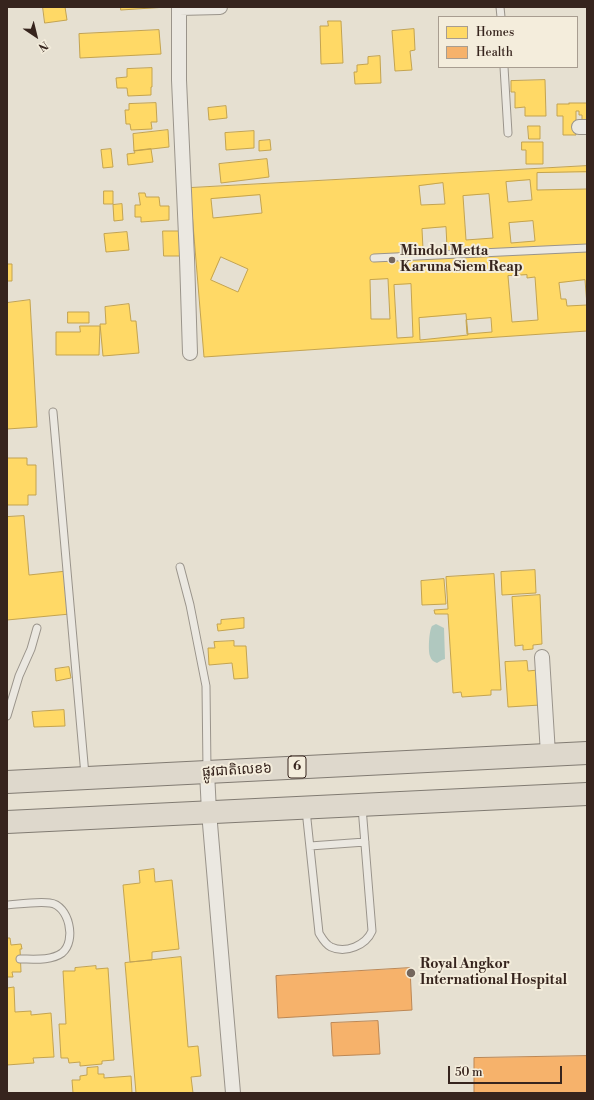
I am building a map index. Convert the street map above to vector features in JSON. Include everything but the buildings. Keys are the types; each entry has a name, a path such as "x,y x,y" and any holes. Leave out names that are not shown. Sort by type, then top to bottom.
{"highway":[{"name":"ផ្លូវជាតិលេខ៦","path":"7,782 587,753"},
{"path":"7,822 587,794"}],"street":[{"path":"190,352 179,80 179,8 220,7"},
{"path":"542,657 548,754"},
{"path":"207,772 208,812 233,1093"}],"lane":[{"path":"504,68 508,134"},
{"path":"374,258 587,248"},
{"path":"53,412 85,778"},
{"path":"180,567 190,605 206,686 207,772"},
{"path":"7,716 19,676 31,650 37,628"},
{"path":"306,807 319,933 324,942 330,947 336,949 356,946 370,937 372,931 362,804"},
{"path":"310,846 365,842"},
{"path":"7,905 51,903 63,910 69,926 70,939 63,952 51,958 20,959"}],"shaded area":[{"path":"436,624 444,628 445,659 437,663 431,659 429,649 431,628"}],"place":[{"name":"Mindol Metta Karuna Siem Reap","path":"392,260"},
{"name":"Royal Angkor International Hospital","path":"411,973"}]}
